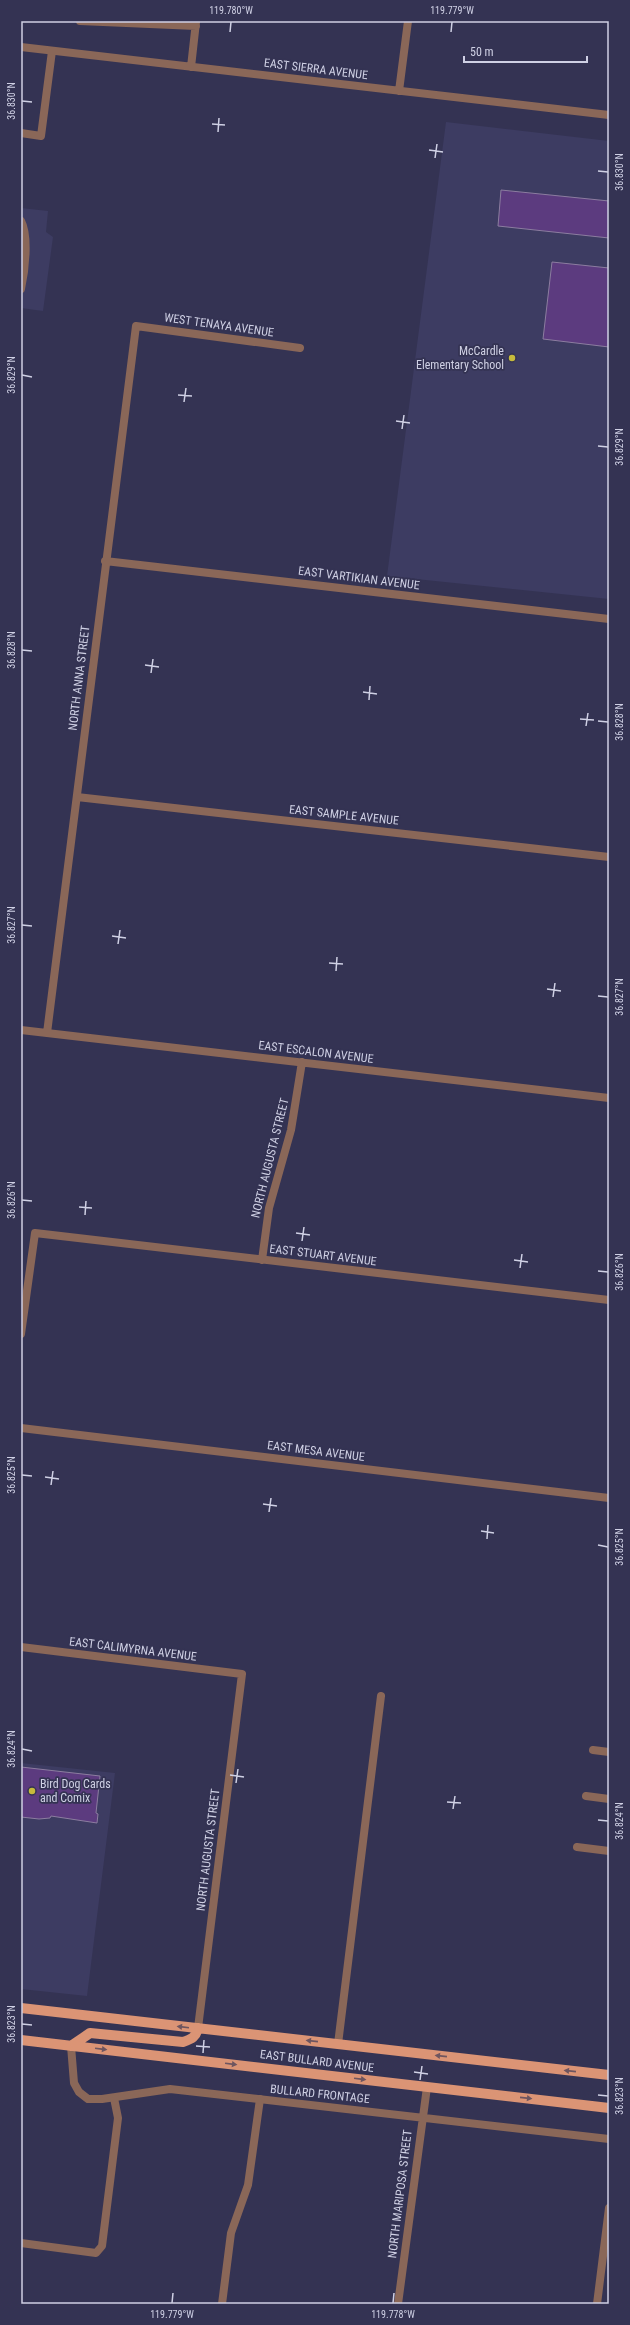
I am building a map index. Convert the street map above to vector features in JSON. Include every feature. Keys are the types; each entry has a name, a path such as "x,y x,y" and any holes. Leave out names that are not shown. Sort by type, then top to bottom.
{"main road":[{"name":"EAST BULLARD AVENUE","path":"21,2008 609,2075"},
{"path":"71,2046 90,2033 183,2042 192,2039 197,2034 198,2028"},
{"name":"EAST BULLARD AVENUE","path":"21,2040 609,2108"}],"street":[{"path":"80,21 196,24 191,67"},
{"path":"399,91 408,21"},
{"name":"EAST SIERRA AVENUE","path":"21,47 609,115"},
{"path":"21,133 41,136 52,51"},
{"path":"21,221 25,228 25,267 21,289"},
{"name":"WEST TENAYA AVENUE","path":"136,326 300,348"},
{"name":"NORTH ANNA STREET","path":"47,1033 136,326"},
{"name":"EAST VARTIKIAN AVENUE","path":"106,561 609,619"},
{"name":"EAST SAMPLE AVENUE","path":"77,797 609,857"},
{"name":"EAST ESCALON AVENUE","path":"21,1030 609,1098"},
{"name":"NORTH AUGUSTA STREET","path":"262,1260 269,1208 292,1130 302,1062"},
{"name":"EAST STUART AVENUE","path":"21,1334 35,1233 609,1300"},
{"name":"EAST MESA AVENUE","path":"21,1428 609,1498"},
{"name":"EAST CALIMYRNA AVENUE","path":"21,1647 242,1674"},
{"name":"NORTH AUGUSTA STREET","path":"198,2028 242,1674"},
{"path":"338,2044 381,1696"},
{"path":"593,1750 609,1752"},
{"path":"586,1796 609,1800"},
{"path":"577,1847 609,1851"},
{"name":"BULLARD FRONTAGE","path":"71,2046 74,2083 79,2092 88,2099 114,2098 170,2089 609,2139"},
{"name":"NORTH MARIPOSA STREET","path":"398,2304 427,2087"},
{"path":"21,2244 96,2253 102,2246 118,2118 114,2098"},
{"path":"222,2304 231,2233 248,2185 260,2099"},
{"path":"597,2304 609,2208"}],"shaded area":[{"name":"McCardle Elementary School","path":"446,122 609,141 609,599 387,576"},
{"path":"21,208 48,211 46,232 53,237 43,311 21,308"},
{"path":"21,1763 115,1773 87,1996 21,1989"}],"building":[{"path":"501,190 609,201 609,238 498,226"},
{"path":"552,262 609,268 609,347 543,339"},
{"path":"21,1767 100,1776 96,1813 98,1814 97,1823 51,1816 50,1818 39,1819 21,1817"}],"place":[{"name":"McCardle Elementary School","path":"512,358"},
{"name":"Bird Dog Cards and Comix","path":"32,1791"}]}
